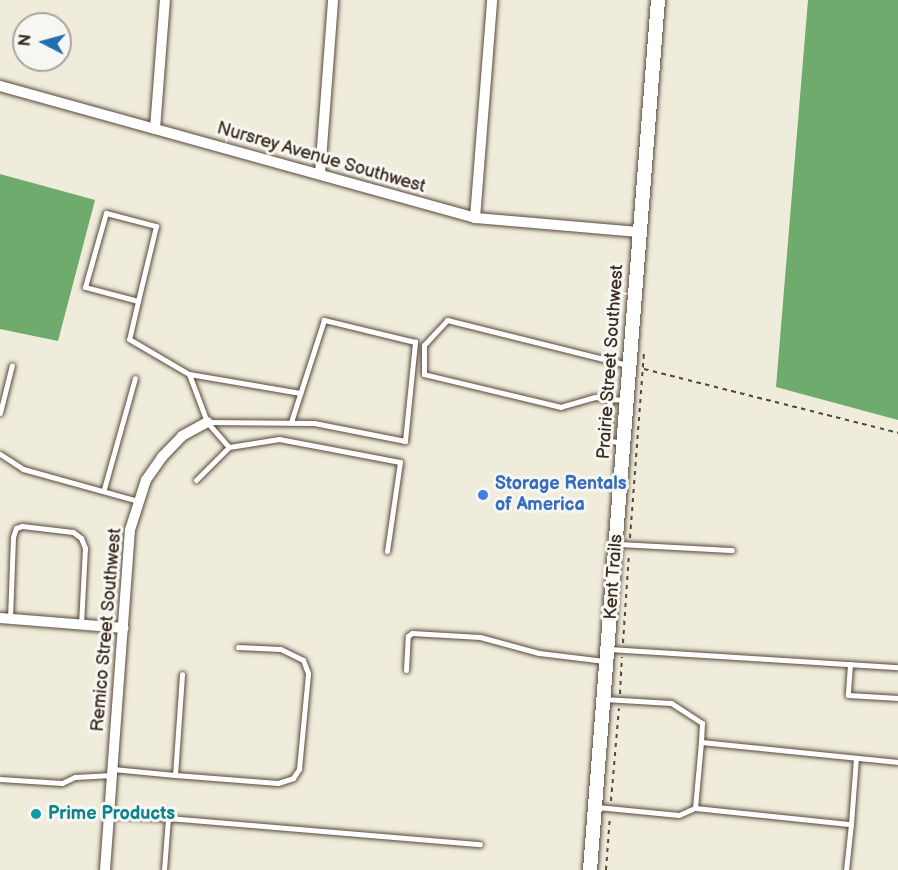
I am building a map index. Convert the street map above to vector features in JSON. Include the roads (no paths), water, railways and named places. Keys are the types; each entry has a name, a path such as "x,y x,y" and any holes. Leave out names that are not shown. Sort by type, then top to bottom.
{"street":[{"path":"155,129 165,0"},
{"path":"320,174 333,0"},
{"path":"475,218 492,0"},
{"name":"Prairie Street Southwest","path":"590,870 658,0"},
{"name":"Nursrey Avenue Southwest","path":"0,86 475,218 639,232"},
{"name":"Remico Street Southwest","path":"105,870 130,530 138,501 162,457 182,436 207,422"},
{"path":"5,619 124,628"}],"lane":[{"path":"138,301 85,287 106,213 156,226 129,339 189,374 300,393"},
{"path":"291,422 324,320 424,345"},
{"path":"626,400 595,397 561,407 424,374 424,345 430,333 447,320 629,366"},
{"path":"207,422 291,422 405,441 415,342"},
{"path":"0,413 12,365"},
{"path":"189,374 207,422 229,447"},
{"path":"104,489 135,378"},
{"path":"610,399 608,441 623,442"},
{"path":"196,480 229,447 279,439 400,462 387,551"},
{"path":"0,454 23,469 104,489 138,501"},
{"path":"5,619 13,537 16,528 22,526 73,532 81,538 85,548 81,625"},
{"path":"615,544 732,550"},
{"path":"406,670 408,636 412,633 480,637 539,653 607,655 623,650 898,667"},
{"path":"0,779 62,783 75,777 112,772 278,783 293,778 299,769 308,674 303,660 280,649 238,646"},
{"path":"850,664 848,695 898,698"},
{"path":"175,775 182,674"},
{"path":"604,699 671,703 702,723 696,808"},
{"path":"702,742 898,762"},
{"path":"846,870 856,758"},
{"path":"595,807 679,815 696,808 851,824"},
{"path":"109,815 480,844"},
{"path":"164,870 168,818"}],"place":[{"name":"Storage Rentals of America","path":"483,495"},
{"name":"Prime Products","path":"36,814"}]}
